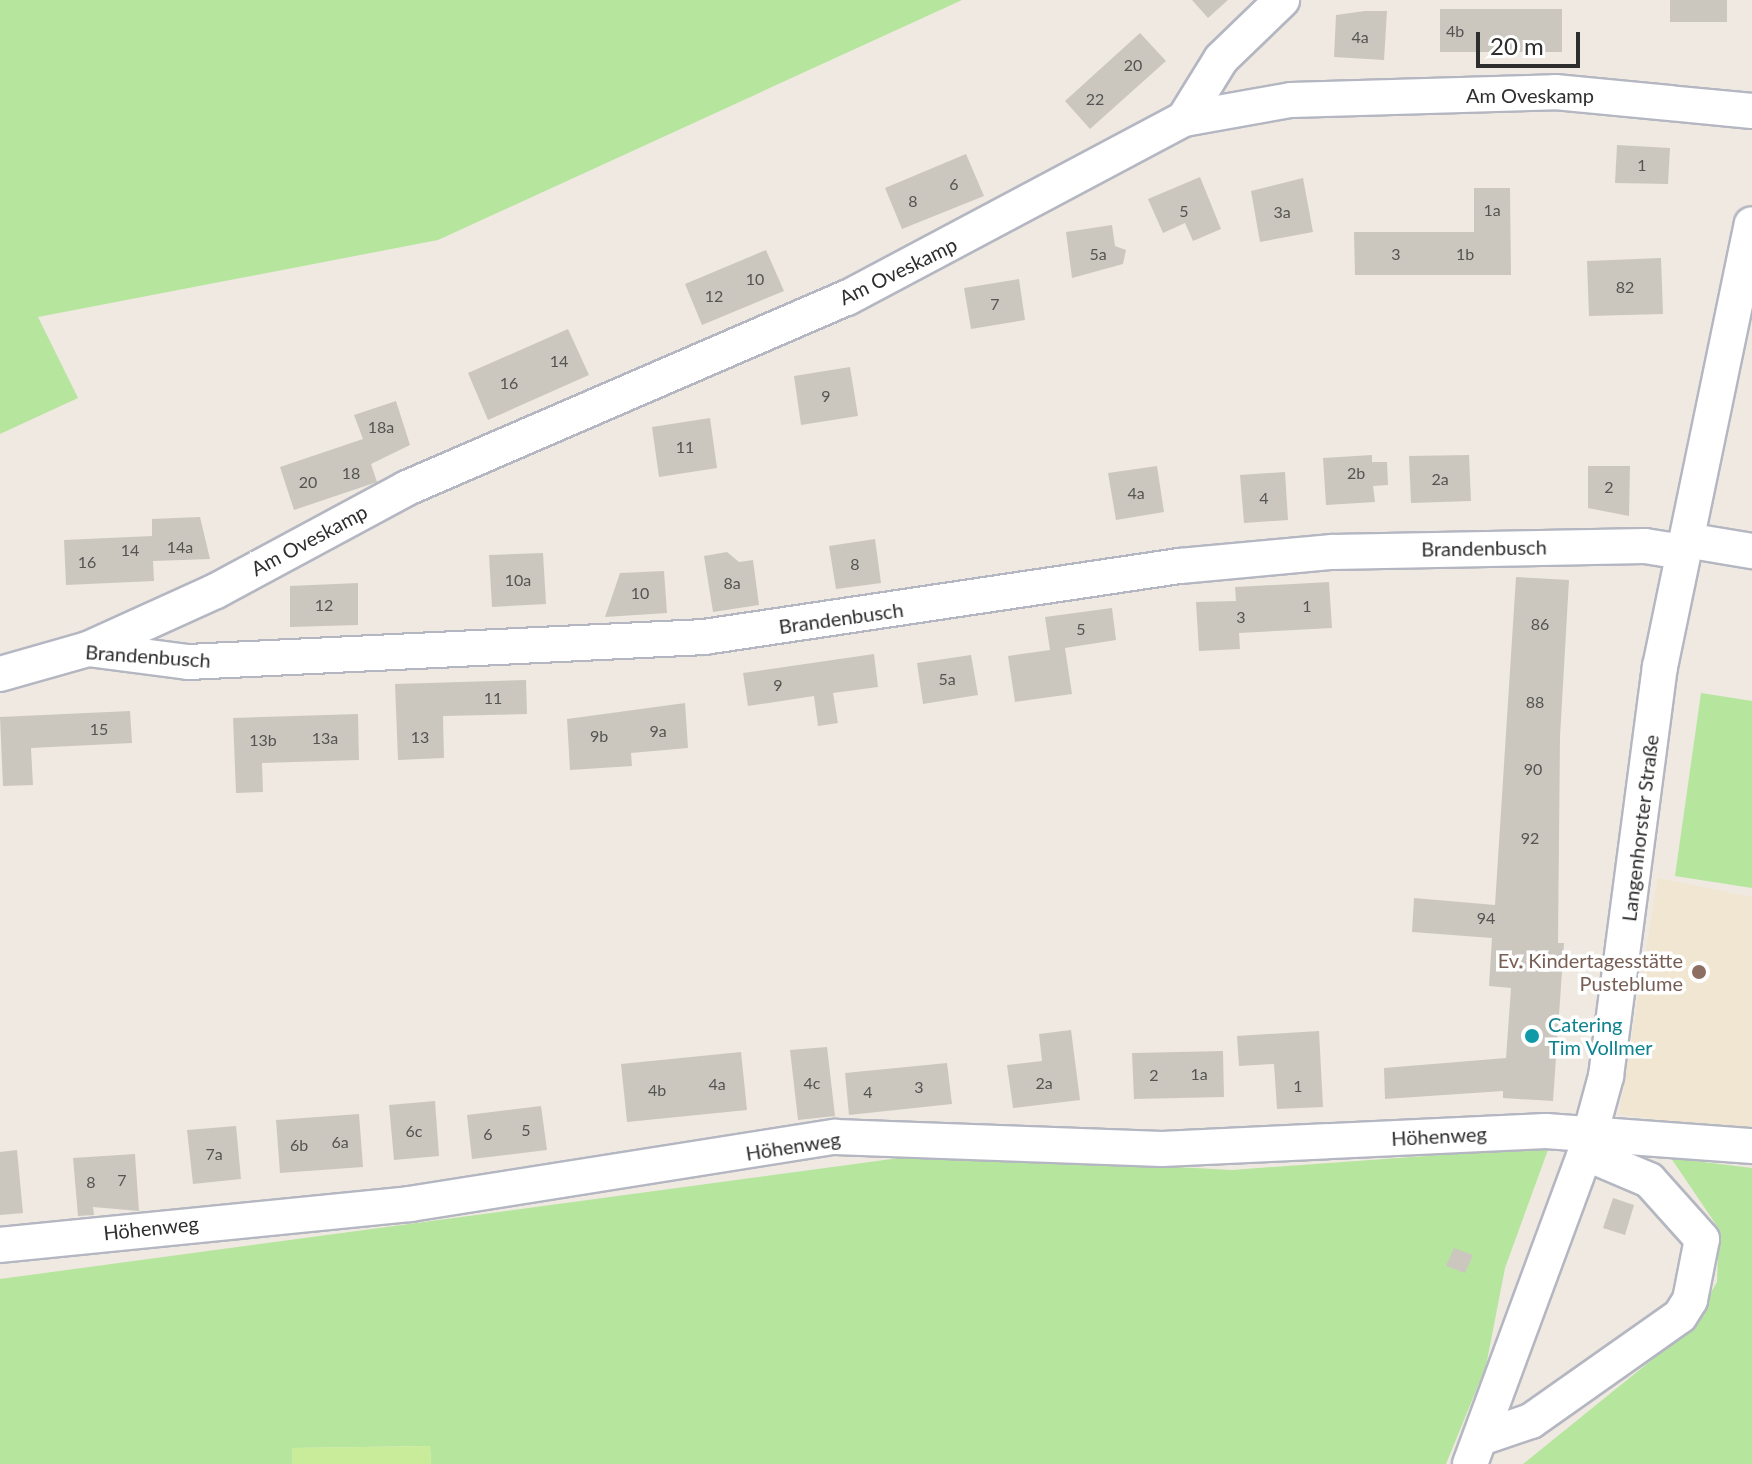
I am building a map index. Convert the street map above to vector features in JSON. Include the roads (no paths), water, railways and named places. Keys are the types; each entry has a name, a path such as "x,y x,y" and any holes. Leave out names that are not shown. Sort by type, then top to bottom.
{"street":[{"path":"1184,119 1221,59 1282,0"},
{"name":"Am Oveskamp","path":"88,649 216,591 407,488 847,298 1184,119 1305,99 1555,92 1752,111"},
{"name":"Langenhorster Straße","path":"1476,1451 1588,1145 1617,1019 1645,770 1684,546 1752,224"},
{"name":"Brandenbusch","path":"0,674 88,649 188,662 557,648 704,637 1180,566 1332,552 1630,546 1752,551"},
{"name":"Höhenweg","path":"0,1245 410,1204 835,1137 1162,1149 1546,1131 1588,1145"},
{"path":"1588,1145 1752,1146"},
{"path":"1476,1451 1531,1421 1680,1316 1690,1300 1702,1239 1649,1180 1588,1145"}],"place":[{"name":"Ev. Kindertagesstätte Pusteblume","path":"1699,972"},
{"name":"Catering Tim Vollmer","path":"1532,1036"}]}
